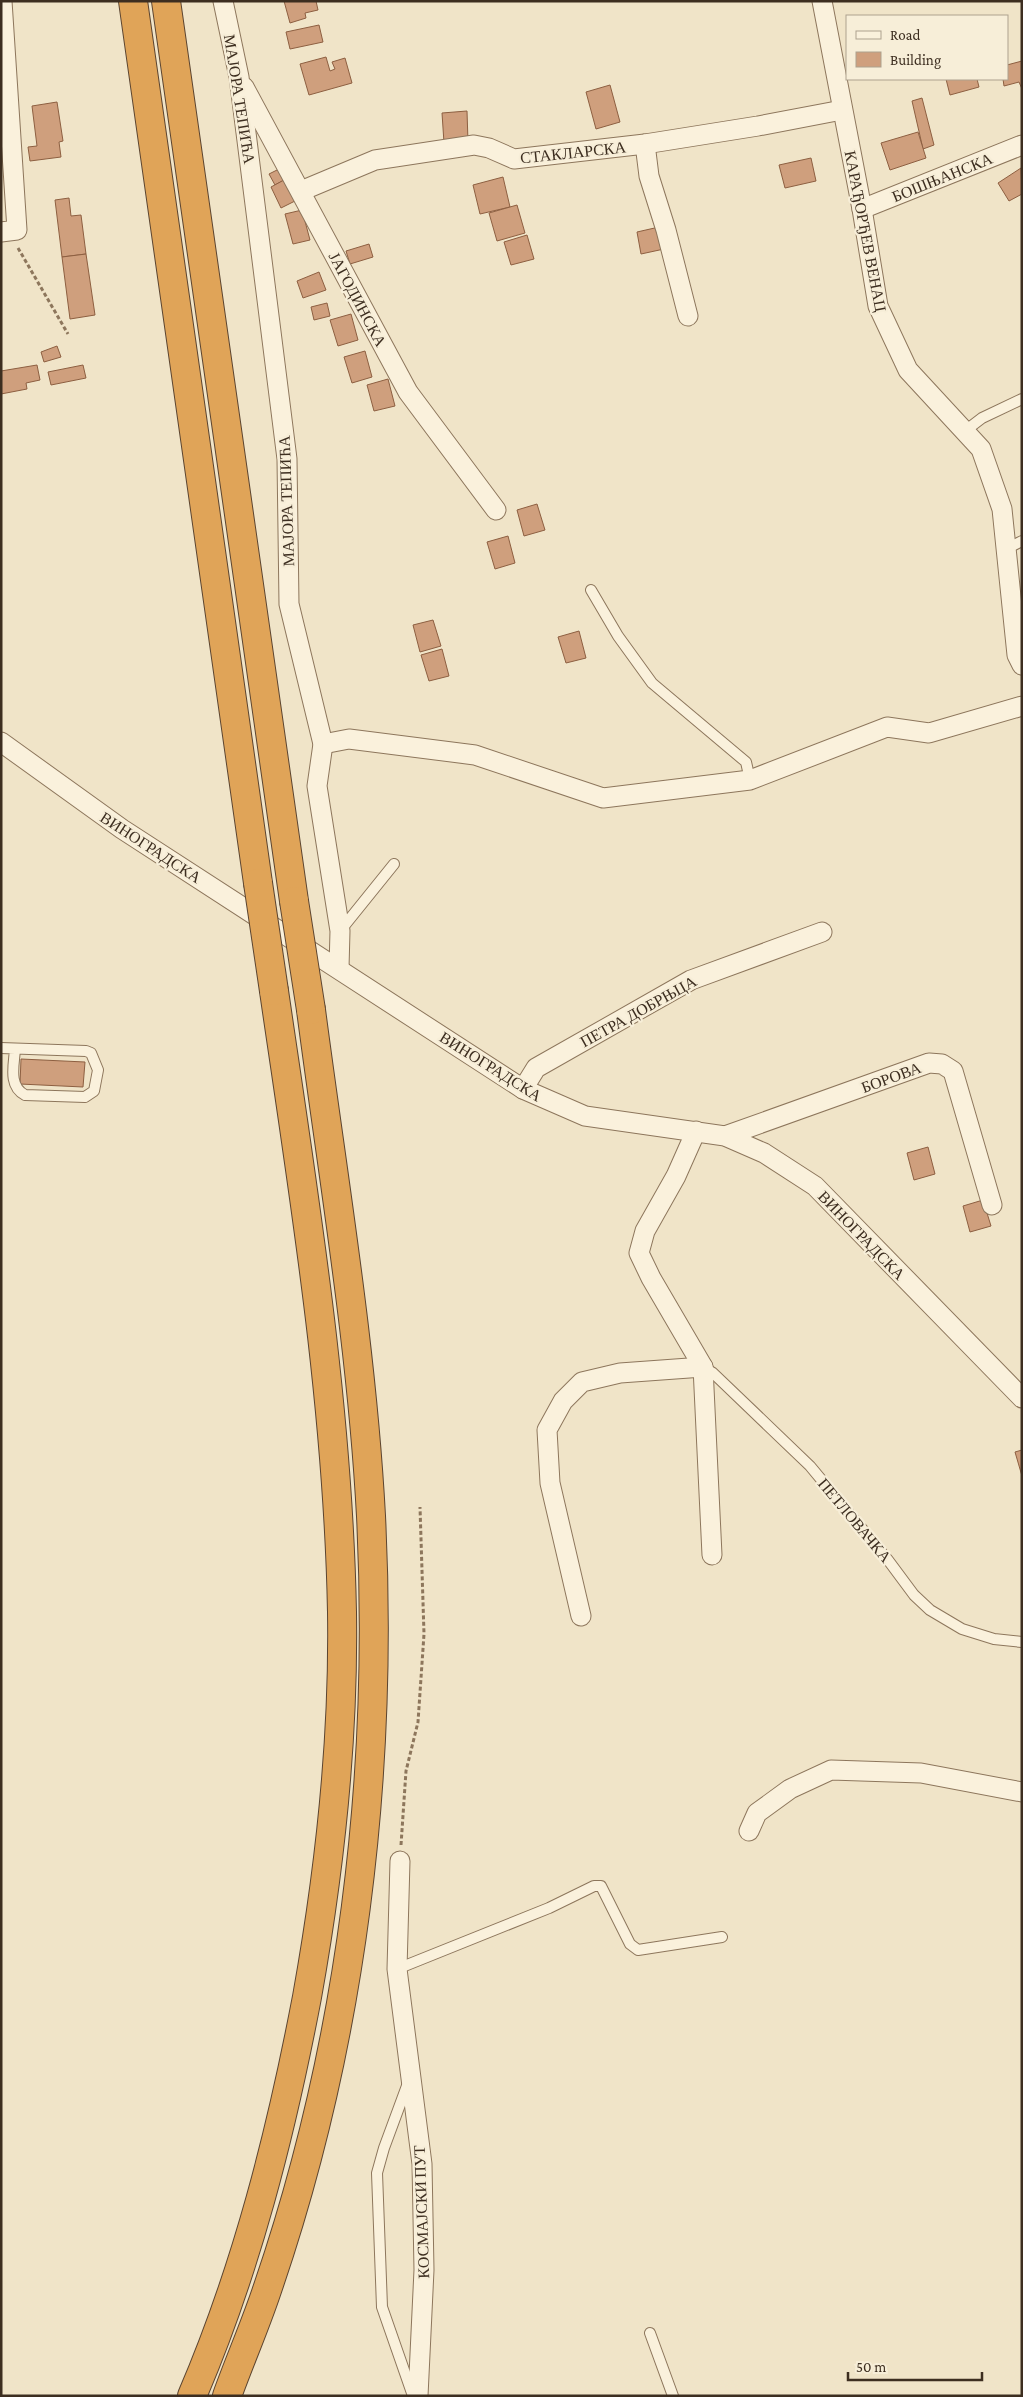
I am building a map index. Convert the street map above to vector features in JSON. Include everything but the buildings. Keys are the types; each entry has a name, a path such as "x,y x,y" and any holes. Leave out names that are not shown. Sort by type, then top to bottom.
{"highway":[{"path":"133,1 321,1327 335,1469 342,1607 339,1742 330,1840 317,1939 285,2102 264,2190 208,2358 192,2396"},
{"path":"166,1 347,1268 366,1447 371,1519 373,1636 369,1765 355,1910 336,2030 320,2103 268,2286 227,2396"}],"street":[{"path":"2,1 8,231"},
{"name":"МАЈОРА ТЕПИЋА","path":"223,1 239,77 287,460 289,604 323,744 317,786 340,930 339,968"},
{"name":"КАРАЂОРЂЕВ ВЕНАЦ","path":"822,1 862,209 878,306 908,370 981,449 1014,545 1017,655 1022,665"},
{"name":"ЈАГОДИНСКА","path":"239,77 408,392 496,510"},
{"name":"СТАКЛАРСКА","path":"301,191 375,160 474,145 489,148 514,159 645,144 842,110"},
{"name":"СТАКЛАРСКА","path":"645,144 649,176 666,230 688,316"},
{"name":"БОШЊАНСКА","path":"862,209 1022,145"},
{"path":"323,744 349,739 474,755 604,798 750,780 887,727 929,733 1022,706"},
{"name":"ВИНОГРАДСКА","path":"1,742 122,829 523,1088 585,1116 725,1136 764,1153 815,1186 1022,1398"},
{"name":"ПЕТРА ДОБРЊЦА","path":"523,1088 536,1068 691,980 822,932"},
{"name":"БОРОВА","path":"725,1136 929,1063 942,1064 953,1071 992,1205"},
{"name":"ПЕТЛОВАЧКА","path":"696,1131 676,1176 644,1231 639,1253 651,1278 703,1367 712,1555"},
{"path":"580,1616 550,1483 547,1430 563,1401 582,1382 620,1373 703,1367"},
{"path":"749,1831 757,1813 790,1789 831,1770 921,1772 1022,1792"},
{"name":"КОСМАЈСКИ ПУТ","path":"400,1861 398,1969 422,2164 424,2270 418,2396"}],"lane":[{"path":"965,431 982,418 1022,399"},
{"path":"591,590 618,636 652,683 746,762 750,780"},
{"path":"340,930 394,864"},
{"path":"1,1048 91,1053 98,1070 94,1090 85,1097 25,1095 18,1092 14,1082 15,1049"},
{"name":"ПЕТЛОВАЧКА","path":"703,1367 713,1373 810,1466 888,1560 914,1595 930,1610 962,1629 994,1639 1022,1642"},
{"path":"398,1969 549,1908 594,1886 601,1886 630,1944 638,1950 722,1937"},
{"path":"411,2076 384,2148 377,2173 382,2307 413,2396"},
{"path":"650,2333 673,2396"}],"path":[{"path":"8,231 68,334"},
{"path":"400,1861 406,1771 418,1722 424,1634 420,1507"}]}
